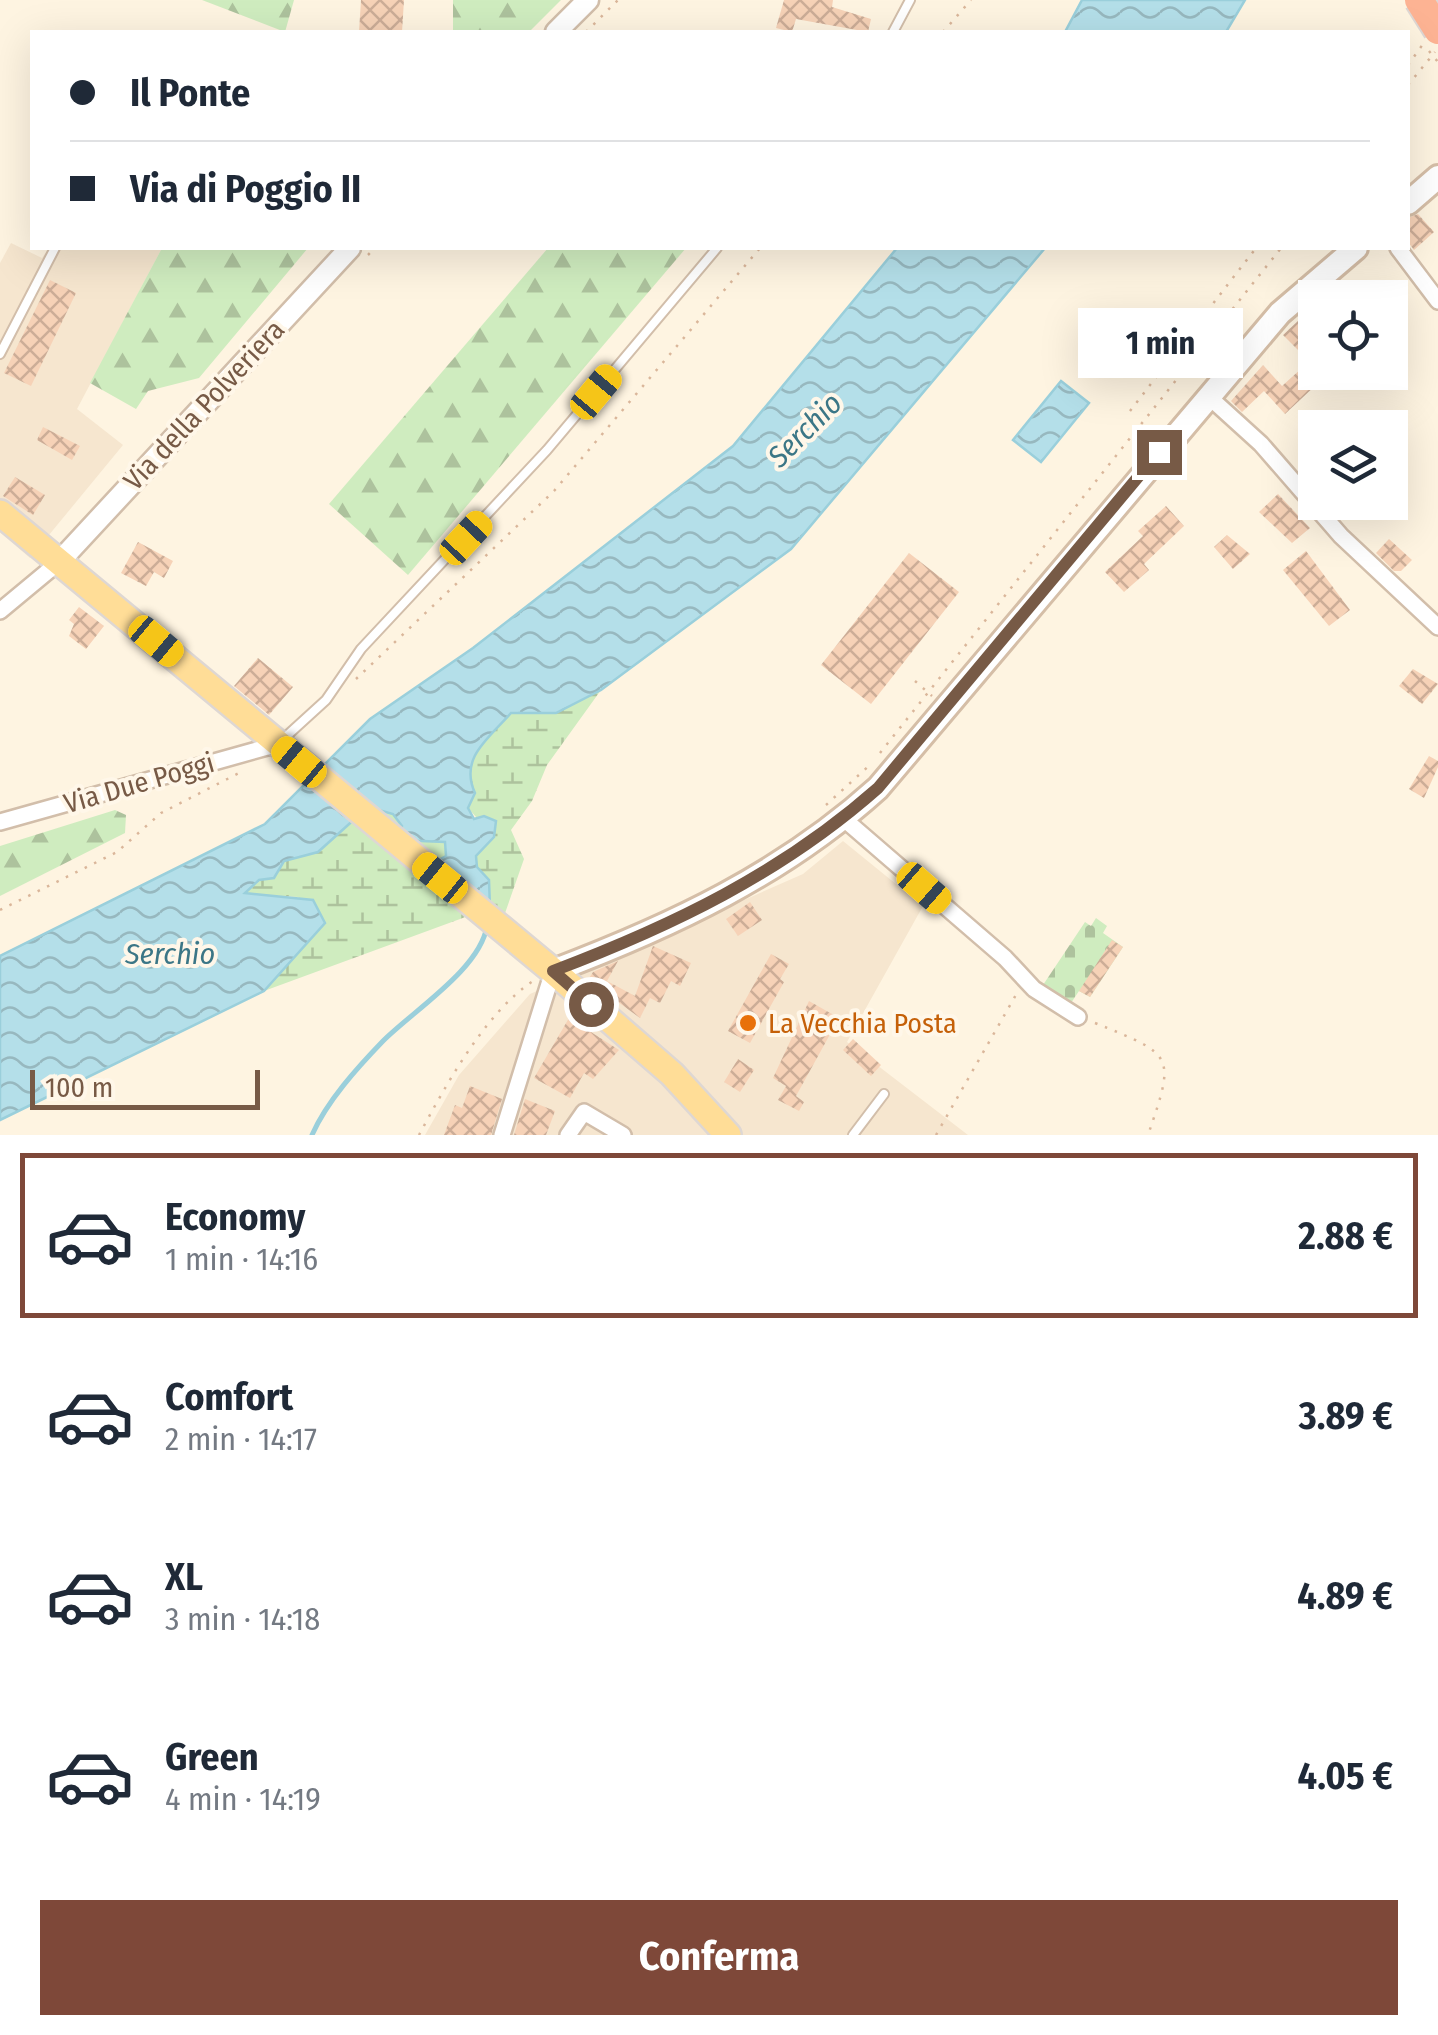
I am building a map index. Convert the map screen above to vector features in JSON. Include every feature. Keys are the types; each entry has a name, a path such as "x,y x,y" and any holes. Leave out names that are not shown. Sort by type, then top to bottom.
{"highway":[{"path":"1420,0 1432,44"}],"main road":[{"path":"1410,201 1438,176"},
{"path":"541,977 724,899 844,819 878,788 1280,313 1354,250"},
{"path":"0,514 278,744 541,977 672,1074 728,1135"}],"street":[{"path":"558,30 588,0"},
{"name":"Via della Polveriera","path":"59,562 348,250"},
{"path":"1399,250 1438,302"},
{"path":"1207,395 1261,444 1341,536 1438,627"},
{"path":"0,611 59,562"},
{"name":"Via Due Poggi","path":"0,822 278,744"},
{"path":"844,819 1024,979 1078,1016"},
{"path":"502,1135 541,977"},
{"path":"568,1135 584,1112 623,1135"}],"lane":[{"path":"893,30 910,0"},
{"path":"0,354 54,250"},
{"path":"278,744 326,700 361,649 547,450 714,250"},
{"path":"853,1135 884,1094"}],"path":[{"path":"588,30 618,0"},
{"path":"945,30 970,0"},
{"path":"1432,44 1438,48"},
{"path":"1432,44 1438,62"},
{"path":"1410,82 1432,44"},
{"path":"326,700 348,687 554,491 758,250"},
{"path":"1130,411 1254,250"},
{"path":"815,814 874,762 1279,250"},
{"path":"915,682 928,693"},
{"path":"0,910 117,852 161,813 241,772"},
{"path":"419,1135 452,1074 541,977"},
{"path":"936,1135 1024,979"},
{"path":"1078,1016 1160,1054 1166,1066 1165,1089 1148,1135"}],"shaded area":[{"path":"11,243 42,258 48,250 161,250 77,409 123,445 30,558 0,532 0,263"},
{"path":"843,841 923,906 847,1042 968,1135 425,1135 459,1075 530,994 803,874"}],"green space":[{"path":"202,0 294,0 286,30"},
{"path":"453,0 561,0 531,30 453,30"},
{"path":"161,250 306,250 199,378 148,391 136,409 90,383"},
{"path":"546,250 684,250 408,575 329,504"},
{"path":"601,690 547,765 532,801 511,830 524,859 504,916 490,908 264,991 325,923 298,897 244,894 284,861 318,852 368,807 393,814 402,825 398,840 445,842 446,856 425,868 477,867 476,856 494,837 468,808 474,793 470,769 478,750 511,713 556,713"},
{"path":"115,810 126,815 125,833 0,896 0,846"},
{"path":"1096,918 1107,926 1103,933 1123,947 1090,997 1079,991 1071,1003 1043,985 1085,922 1091,926"}],"water":[{"path":"1082,0 1245,0 1227,30 1066,30"},
{"name":"Serchio","path":"895,250 1043,250 791,549 601,690 556,713 511,713 485,741 473,759 471,781 475,793 468,808 474,819 484,816 496,821 494,837 476,856 477,867 489,880 490,908 424,868 446,856 445,842 398,840 402,826 393,814 368,807 318,852 284,861 274,878 259,880 245,893 313,900 325,923 264,991 0,1120 0,956 265,824 370,719 473,648 733,446"},
{"path":"1061,381 1089,403 1041,462 1013,440"}],"building":[{"path":"361,0 404,0 402,30 359,30"},
{"path":"784,0 833,0 832,7 871,19 868,30 796,19 793,30 776,28"},
{"path":"1418,214 1434,232 1414,250 1410,245 1410,217"},
{"path":"50,280 76,293 31,386 4,373"},
{"path":"1298,321 1298,350 1283,335"},
{"path":"1263,365 1282,386 1298,372 1298,390 1311,390 1285,414 1264,391 1242,412 1231,401"},
{"path":"43,427 80,446 72,460 37,440"},
{"path":"15,477 45,495 33,515 3,496"},
{"path":"1278,494 1298,520 1310,528 1292,543 1259,512"},
{"path":"1166,506 1184,526 1144,564 1149,570 1124,592 1105,572 1143,536 1138,531"},
{"path":"1227,535 1250,554 1233,569 1214,547"},
{"path":"1389,539 1412,560 1401,571 1394,571 1376,553"},
{"path":"138,542 173,561 164,578 154,572 146,586 121,573"},
{"path":"1306,551 1350,610 1329,626 1283,570"},
{"path":"909,553 959,592 871,704 821,665"},
{"path":"79,607 104,626 86,649 69,636 74,624 69,620"},
{"path":"258,658 293,687 269,715 234,686"},
{"path":"1413,669 1438,684 1422,704 1399,686"},
{"path":"1429,756 1438,761 1438,767 1424,798 1409,789"},
{"path":"750,902 762,920 738,936 726,919"},
{"path":"1112,940 1123,947 1090,997 1079,991"},
{"path":"653,946 691,963 680,986 671,981 660,1003 650,998 640,1018 588,980 593,972 618,961 607,981 635,996"},
{"path":"771,954 789,964 780,979 784,982 750,1043 728,1031"},
{"path":"809,1001 839,1018 796,1096 804,1102 799,1111 778,1100 786,1086 773,1078"},
{"path":"569,1018 619,1050 593,1079 584,1073 570,1098 534,1078"},
{"path":"853,1039 881,1065 871,1076 843,1050"},
{"path":"738,1059 754,1070 740,1092 724,1082"},
{"path":"470,1086 502,1099 491,1135 444,1135 455,1105 462,1108"},
{"path":"525,1099 555,1111 546,1135 514,1135"}],"waterway":[{"path":"312,1135 334,1097 363,1062 472,958 487,926"}],"place":[{"name":"La Vecchia Posta","path":"748,1023"}],"route":[{"path":"591,1004 553,971 724,899 844,819 878,788 1159,452"}]}
